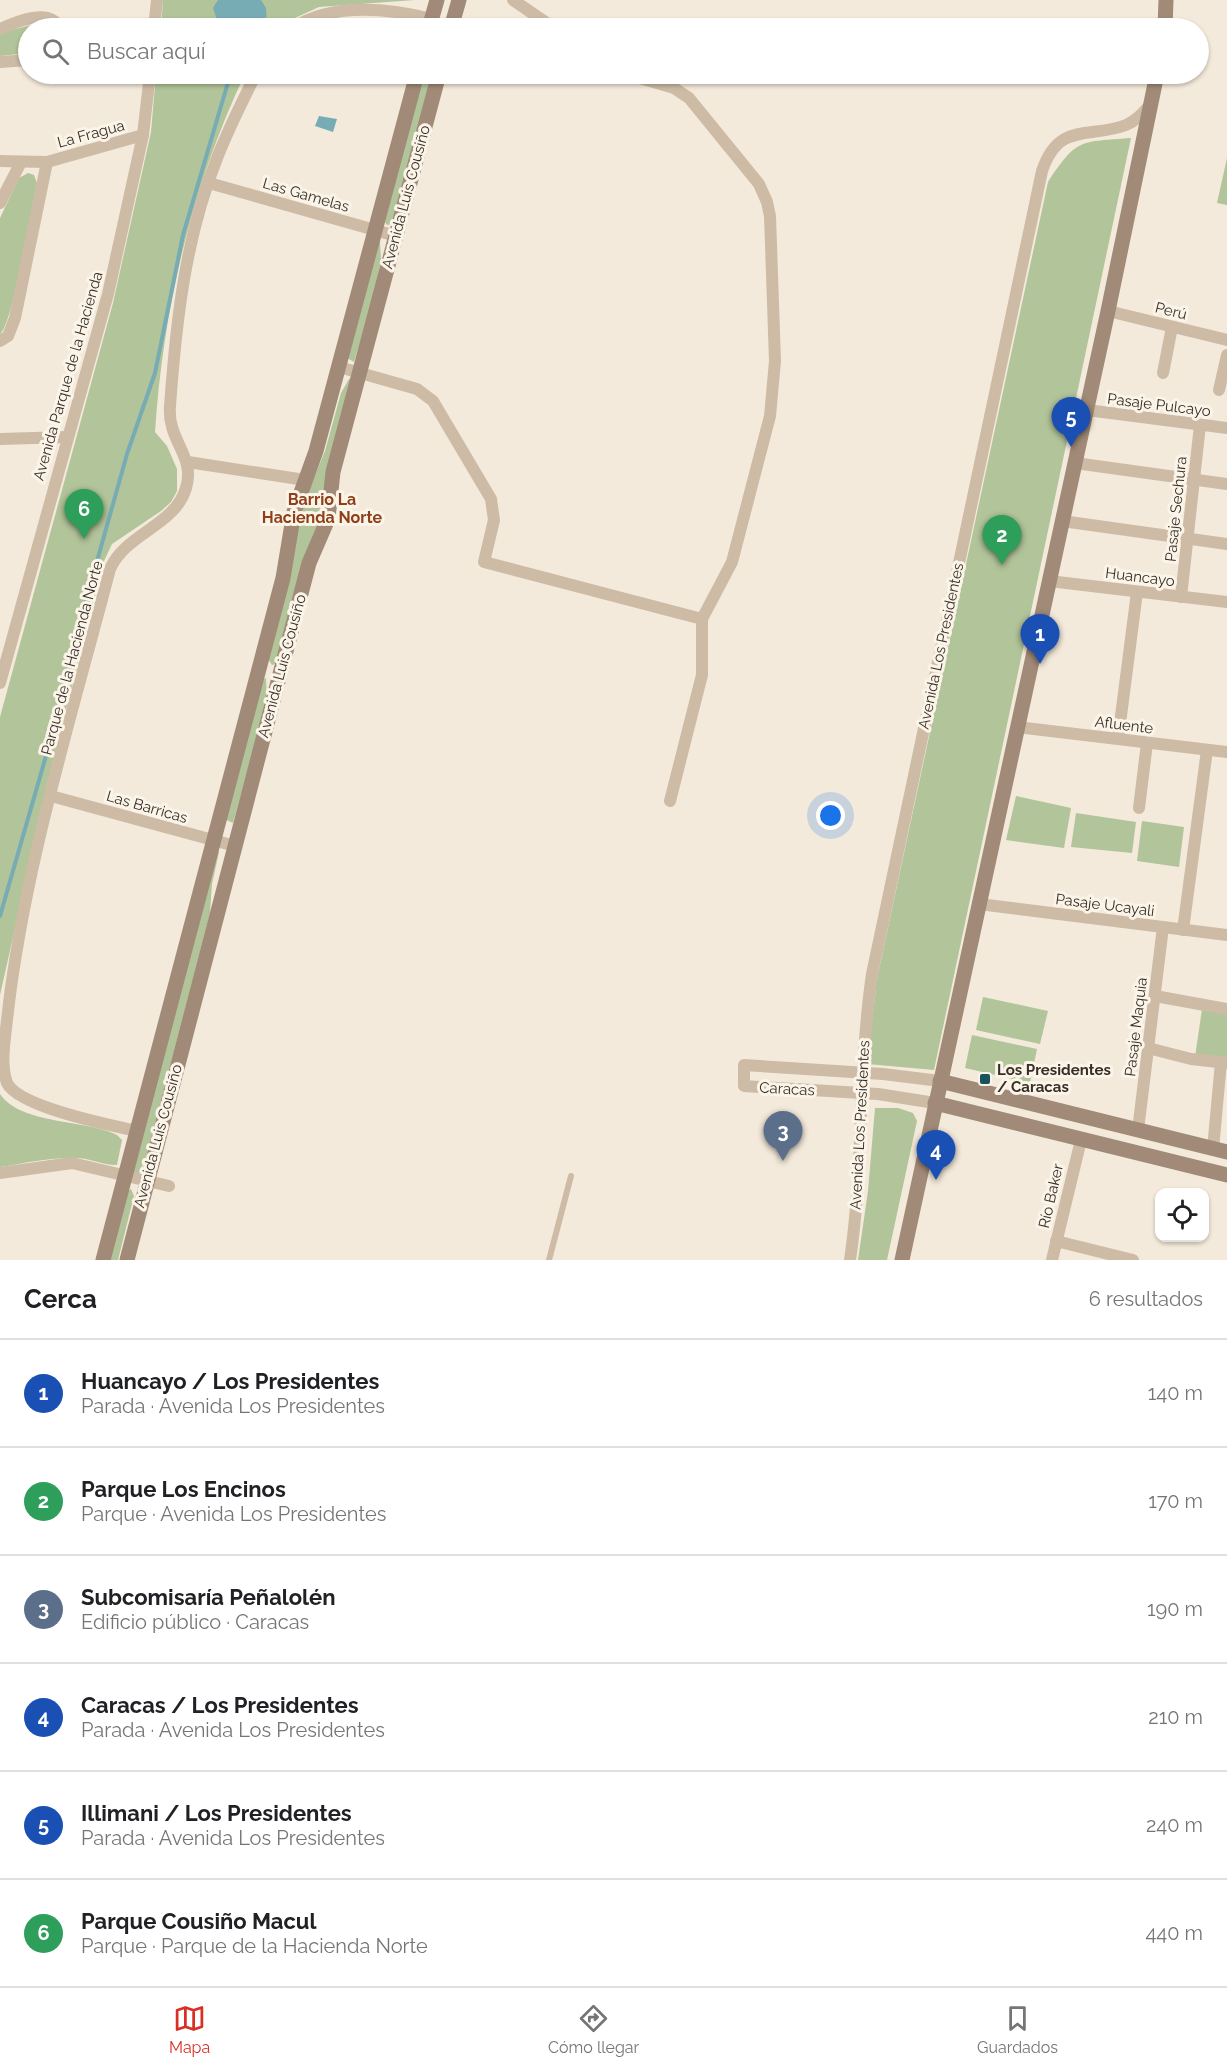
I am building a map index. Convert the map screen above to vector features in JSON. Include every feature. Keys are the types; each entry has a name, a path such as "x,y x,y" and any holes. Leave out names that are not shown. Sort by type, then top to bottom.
{"street":[{"path":"155,18 157,0"},
{"path":"432,18 437,0"},
{"path":"454,18 459,0"},
{"path":"513,0 539,18"},
{"path":"1165,18 1166,0"},
{"path":"314,18 369,10 389,10 412,18"},
{"path":"0,28 18,23"},
{"path":"0,62 18,61"},
{"name":"Avenida Parque de la Hacienda","path":"0,683 108,294 143,135 149,84"},
{"path":"251,84 215,162 185,268 176,320 170,426 188,462 305,480"},
{"name":"Avenida Luis Cousiño","path":"103,1260 287,560 294,512 316,451 414,84"},
{"name":"Avenida Luis Cousiño","path":"127,1260 309,563 328,519 333,472 436,84"},
{"path":"660,84 674,88 689,98 759,184 769,209 775,361 770,416 732,562 702,619 702,675 670,801"},
{"path":"902,1260 1087,410 1155,84"},
{"name":"Avenida Los Presidentes","path":"850,1260 869,998 882,927 1042,171 1052,150 1065,140 1081,132 1125,125 1137,119 1150,105"},
{"name":"La Fragua","path":"0,161 47,162 143,135"},
{"path":"0,203 21,162"},
{"name":"La Fragua","path":"0,341 11,332 15,318 47,162"},
{"name":"Las Gamelas","path":"209,183 396,236"},
{"name":"Perú","path":"1108,311 1227,340"},
{"path":"1163,373 1172,327"},
{"path":"1219,390 1227,355"},
{"path":"339,367 417,389 433,401 491,499 494,520 484,562 702,619"},
{"name":"Pasaje Pulcayo","path":"1087,410 1227,428"},
{"name":"Pasaje Sechura","path":"1181,597 1200,425"},
{"path":"0,439 67,437"},
{"name":"Parque de la Hacienda Norte","path":"137,1131 37,1103 17,1094 8,1084 3,1071 9,1003 19,936 51,796 110,569 122,548 167,516 182,500 189,479 188,462"},
{"path":"1075,463 1227,484"},
{"path":"1062,521 1227,544"},
{"name":"Huancayo","path":"1049,581 1227,602"},
{"path":"1118,739 1137,592"},
{"path":"258,670 279,676"},
{"name":"Afluente","path":"1017,727 1207,750 1227,749"},
{"path":"1139,808 1147,743"},
{"path":"1183,930 1207,750"},
{"name":"Las Barricas","path":"51,796 235,846"},
{"name":"Pasaje Ucayali","path":"979,904 1227,935"},
{"name":"Pasaje Maquia","path":"1138,1130 1163,927"},
{"path":"1155,996 1227,1009"},
{"path":"1148,1048 1224,1063 1220,1150"},
{"name":"Caracas","path":"1220,1150 940,1081 744,1065 744,1086 862,1093 935,1103 1227,1175"},
{"name":"Río Baker","path":"1052,1260 1081,1140"},
{"path":"0,1173 72,1163 169,1186"},
{"path":"1056,1241 1133,1260"}],"lane":[{"path":"549,1260 571,1176"}],"green space":[{"path":"163,0 415,0 319,7 295,18 162,18"},
{"path":"18,28 18,54 0,56 0,33"},
{"path":"155,84 240,84 226,116 195,204 183,248 165,340 155,432 167,446 177,469 177,491 171,502 161,511 112,544 104,561 51,768 0,995 0,717 113,303 151,132"},
{"path":"420,84 430,84 392,224 387,225 385,222"},
{"path":"1131,138 934,1070 867,1064 877,979 1048,182 1066,157 1081,145 1101,140"},
{"path":"1227,158 1227,205 1217,203"},
{"path":"28,173 34,175 37,183 11,309 0,334 0,218 19,178"},
{"path":"377,240 380,241 381,260 375,293 354,362 347,358"},
{"path":"353,377 323,518 280,662 272,665 268,659 303,504 325,451 341,393 349,379"},
{"path":"266,678 267,700 233,823 222,818 262,680"},
{"path":"1016,796 1071,808 1064,848 1006,840"},
{"path":"1076,813 1136,822 1132,853 1071,847"},
{"path":"1142,821 1184,827 1179,867 1137,861"},
{"path":"217,851 219,852 212,884 210,913 147,1154 139,1174 134,1174 132,1170"},
{"path":"983,997 1048,1011 1040,1044 976,1030"},
{"path":"1202,1009 1227,1012 1227,1061 1195,1057"},
{"path":"972,1035 1037,1049 1030,1083 965,1068"},
{"path":"0,1094 10,1104 23,1111 117,1135 122,1140 117,1165 81,1158 66,1158 0,1167"},
{"path":"875,1108 898,1108 913,1113 917,1121 887,1260 858,1260 868,1191"},
{"path":"131,1189 134,1196 118,1260 108,1260 127,1191"}],"water":[{"path":"218,0 261,0 266,8 266,18 216,18 213,8"},
{"path":"319,116 337,119 333,132 315,126"}],"waterway":[{"path":"0,916 46,756 73,647 127,454 155,373 183,235 228,84"}],"place":[{"name":"Illimani / Los Presidentes","path":"1071,447"},
{"name":"Parque Cousiño Macul","path":"84,539"},
{"name":"Parque Los Encinos","path":"1002,565"},
{"name":"Huancayo / Los Presidentes","path":"1040,664"},
{"name":"Los Presidentes / Caracas","path":"985,1079"},
{"name":"Subcomisaría Peñalolén","path":"783,1161"},
{"name":"Caracas / Los Presidentes","path":"936,1180"}],"district":[{"name":"Barrio La Hacienda Norte","path":"322,508"}]}
